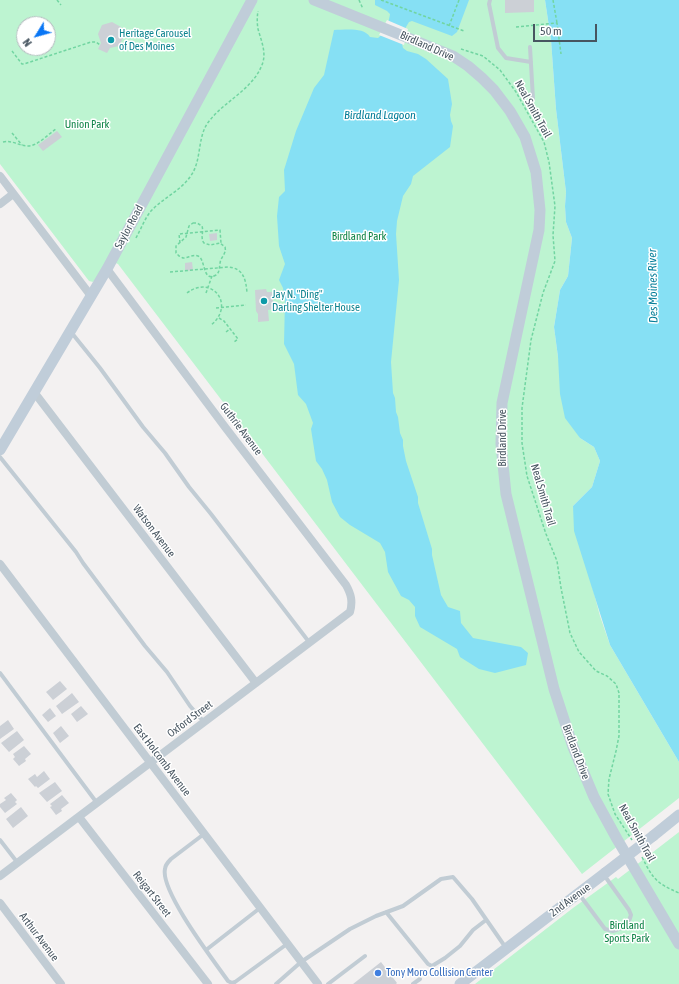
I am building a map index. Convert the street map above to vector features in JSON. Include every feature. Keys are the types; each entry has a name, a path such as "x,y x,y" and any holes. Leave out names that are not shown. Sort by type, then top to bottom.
{"street":[{"name":"Birdland Drive","path":"314,0 453,56 468,66 494,90 510,111 525,137 536,172 540,210 538,230 502,403 501,444 506,494 554,689 573,747 601,811 679,944"},
{"name":"Saylor Road","path":"0,450 91,296 255,4"},
{"path":"0,176 91,296"},
{"path":"0,204 14,194"},
{"name":"Guthrie Avenue","path":"107,268 225,427 346,585 351,595 352,605"},
{"name":"Watson Avenue","path":"34,392 256,683"},
{"name":"East Holcomb Avenue","path":"0,564 318,984"},
{"name":"Oxford Street","path":"0,876 350,612 352,605"},
{"name":"2nd Avenue","path":"460,984 679,815"},
{"name":"Reigart Street","path":"79,816 208,984"},
{"name":"Arthur Avenue","path":"0,903 61,984"}],"lane":[{"path":"490,0 489,4 498,48 506,58 530,62"},
{"path":"530,47 533,99"},
{"path":"70,331 100,368 143,427 165,453 189,487 212,514 309,642"},
{"path":"0,457 76,552 145,646 167,672 190,706 204,722"},
{"path":"0,673 98,803"},
{"path":"204,834 171,859 164,871 167,884 189,926 228,981 232,983 287,944"},
{"path":"0,840 17,862"},
{"path":"579,893 605,929 613,931 623,927 631,918 629,910 604,873"},
{"path":"276,984 301,962 350,929 376,916 403,906 441,880 453,877 472,899 506,948"},
{"path":"206,950 260,908"},
{"path":"386,912 428,964 432,966 446,958 460,946 473,930 486,920"},
{"path":"328,984 365,956"},
{"path":"413,984 420,979"}],"path":[{"path":"57,0 61,5"},
{"path":"383,0 464,31"},
{"path":"449,26 460,0"},
{"path":"553,0 561,54"},
{"path":"136,238 151,211 191,177 198,161 200,139 208,121 228,101 245,88 256,75 263,62 262,39 258,30 255,4"},
{"path":"516,27 557,23"},
{"path":"12,51 22,64 24,64 91,42 96,42 100,45"},
{"name":"Neal Smith Trail","path":"459,48 482,56 500,70 516,92 544,142 555,206 553,235 555,261 543,293 531,340 522,408 522,443 527,476 546,534 557,561 570,634 579,652 596,671 607,676 616,684 618,693 619,736 609,779 608,794 616,814 635,844"},
{"path":"3,142 10,141 29,146 35,144 56,129"},
{"path":"12,133 22,144"},
{"path":"212,276 206,274 203,260 200,256 195,255 183,258 177,255 176,248 187,234 189,226 195,222 200,224 203,228 202,240 206,245 221,243"},
{"path":"180,243 180,234 220,230 221,243 226,249 226,252 220,260 219,272 212,276 206,293"},
{"path":"170,272 228,266 242,272 246,279 247,293"},
{"path":"187,293 198,287 209,288 218,295 222,308 219,318 211,325"},
{"path":"216,308 246,305"},
{"path":"219,318 224,321 238,339 234,342"},
{"path":"226,332 230,329"},
{"name":"Neal Smith Trail","path":"642,857 650,874 655,880 679,893"}],"green space":[{"name":"Birdland Park","path":"0,0 545,0 551,40 556,109 566,192 566,222 572,238 568,276 560,290 554,327 558,357 580,438 594,447 600,461 592,487 573,506 600,616 610,645 679,762 679,798 582,874 118,264 111,261 93,282 89,281 0,164"},
{"name":"Birdland Sports Park","path":"679,832 679,984 475,984 573,908 616,877 618,879"}],"water":[{"name":"Birdland Lagoon","path":"375,0 469,0 457,32 452,36 412,21 409,22 406,27 402,44 403,48 407,51 418,54 426,59 448,79 452,104 450,115 453,126 450,147 413,176 411,184 403,196 397,221 396,234 399,280 391,362 393,393 406,461 418,497 418,503 432,549 441,595 448,607 460,611 461,623 473,638 521,647 528,653 526,665 495,673 479,669 460,657 457,649 420,627 415,616 415,607 409,600 401,596 388,572 385,552 380,543 350,525 340,517 332,502 327,480 316,461 311,429 313,423 306,404 298,395 294,364 284,344 285,299 283,288 279,280 285,264 279,246 277,216 279,197 285,191 284,170 296,131 314,88 324,75 334,30 359,30 370,37 378,38 385,30 390,14 375,5"},
{"name":"Des Moines River","path":"545,0 679,0 679,762 610,645 574,531 573,506 592,487 600,461 594,447 580,438 565,418 560,394 558,357 554,327 560,290 568,276 572,238 566,222 566,192 556,109 551,40"}],"pier":[{"path":"387,20 408,29 404,45 379,35"}],"building":[{"path":"505,0 534,0 534,12 505,13"},
{"name":"Heritage Carousel of Des Moines","path":"112,22 121,27 124,36 119,46 110,48 107,53 98,49 101,43 98,34 102,25"},
{"path":"57,131 62,137 43,151 38,145"},
{"path":"217,233 217,240 210,241 209,234"},
{"path":"192,262 193,270 185,271 185,263"},
{"name":"Jay N. \"Ding\" Darling Shelter House","path":"266,289 267,292 272,292 274,309 268,310 269,321 258,322 255,290"},
{"path":"60,681 67,689 53,700 46,692"},
{"path":"72,693 79,702 62,714 56,706"},
{"path":"81,706 88,714 77,722 71,714"},
{"path":"50,708 56,716 48,722 42,715"},
{"path":"8,720 14,729 0,739 0,726"},
{"path":"61,726 69,736 60,743 53,733"},
{"path":"17,731 24,740 9,752 1,743"},
{"path":"24,746 31,754 25,759 26,761 19,766 13,759 15,757 13,754"},
{"path":"44,771 50,779 38,788 36,786 35,787 28,779 35,774 37,777"},
{"path":"55,782 62,791 47,802 39,793"},
{"path":"11,793 17,800 15,802 17,804 5,813 0,807 0,804 6,800 4,798"},
{"path":"62,795 69,803 56,815 50,807 52,806 50,804"},
{"path":"21,807 28,816 13,828 6,819"},
{"name":"Tony Moro Collision Center","path":"381,962 397,983 396,984 353,984"}],"place":[{"name":"Heritage Carousel of Des Moines","path":"111,40"},
{"name":"Jay N. \"Ding\" Darling Shelter House","path":"264,301"},
{"name":"Tony Moro Collision Center","path":"378,973"}],"park label":[{"name":"Union Park","path":"87,125"}]}
